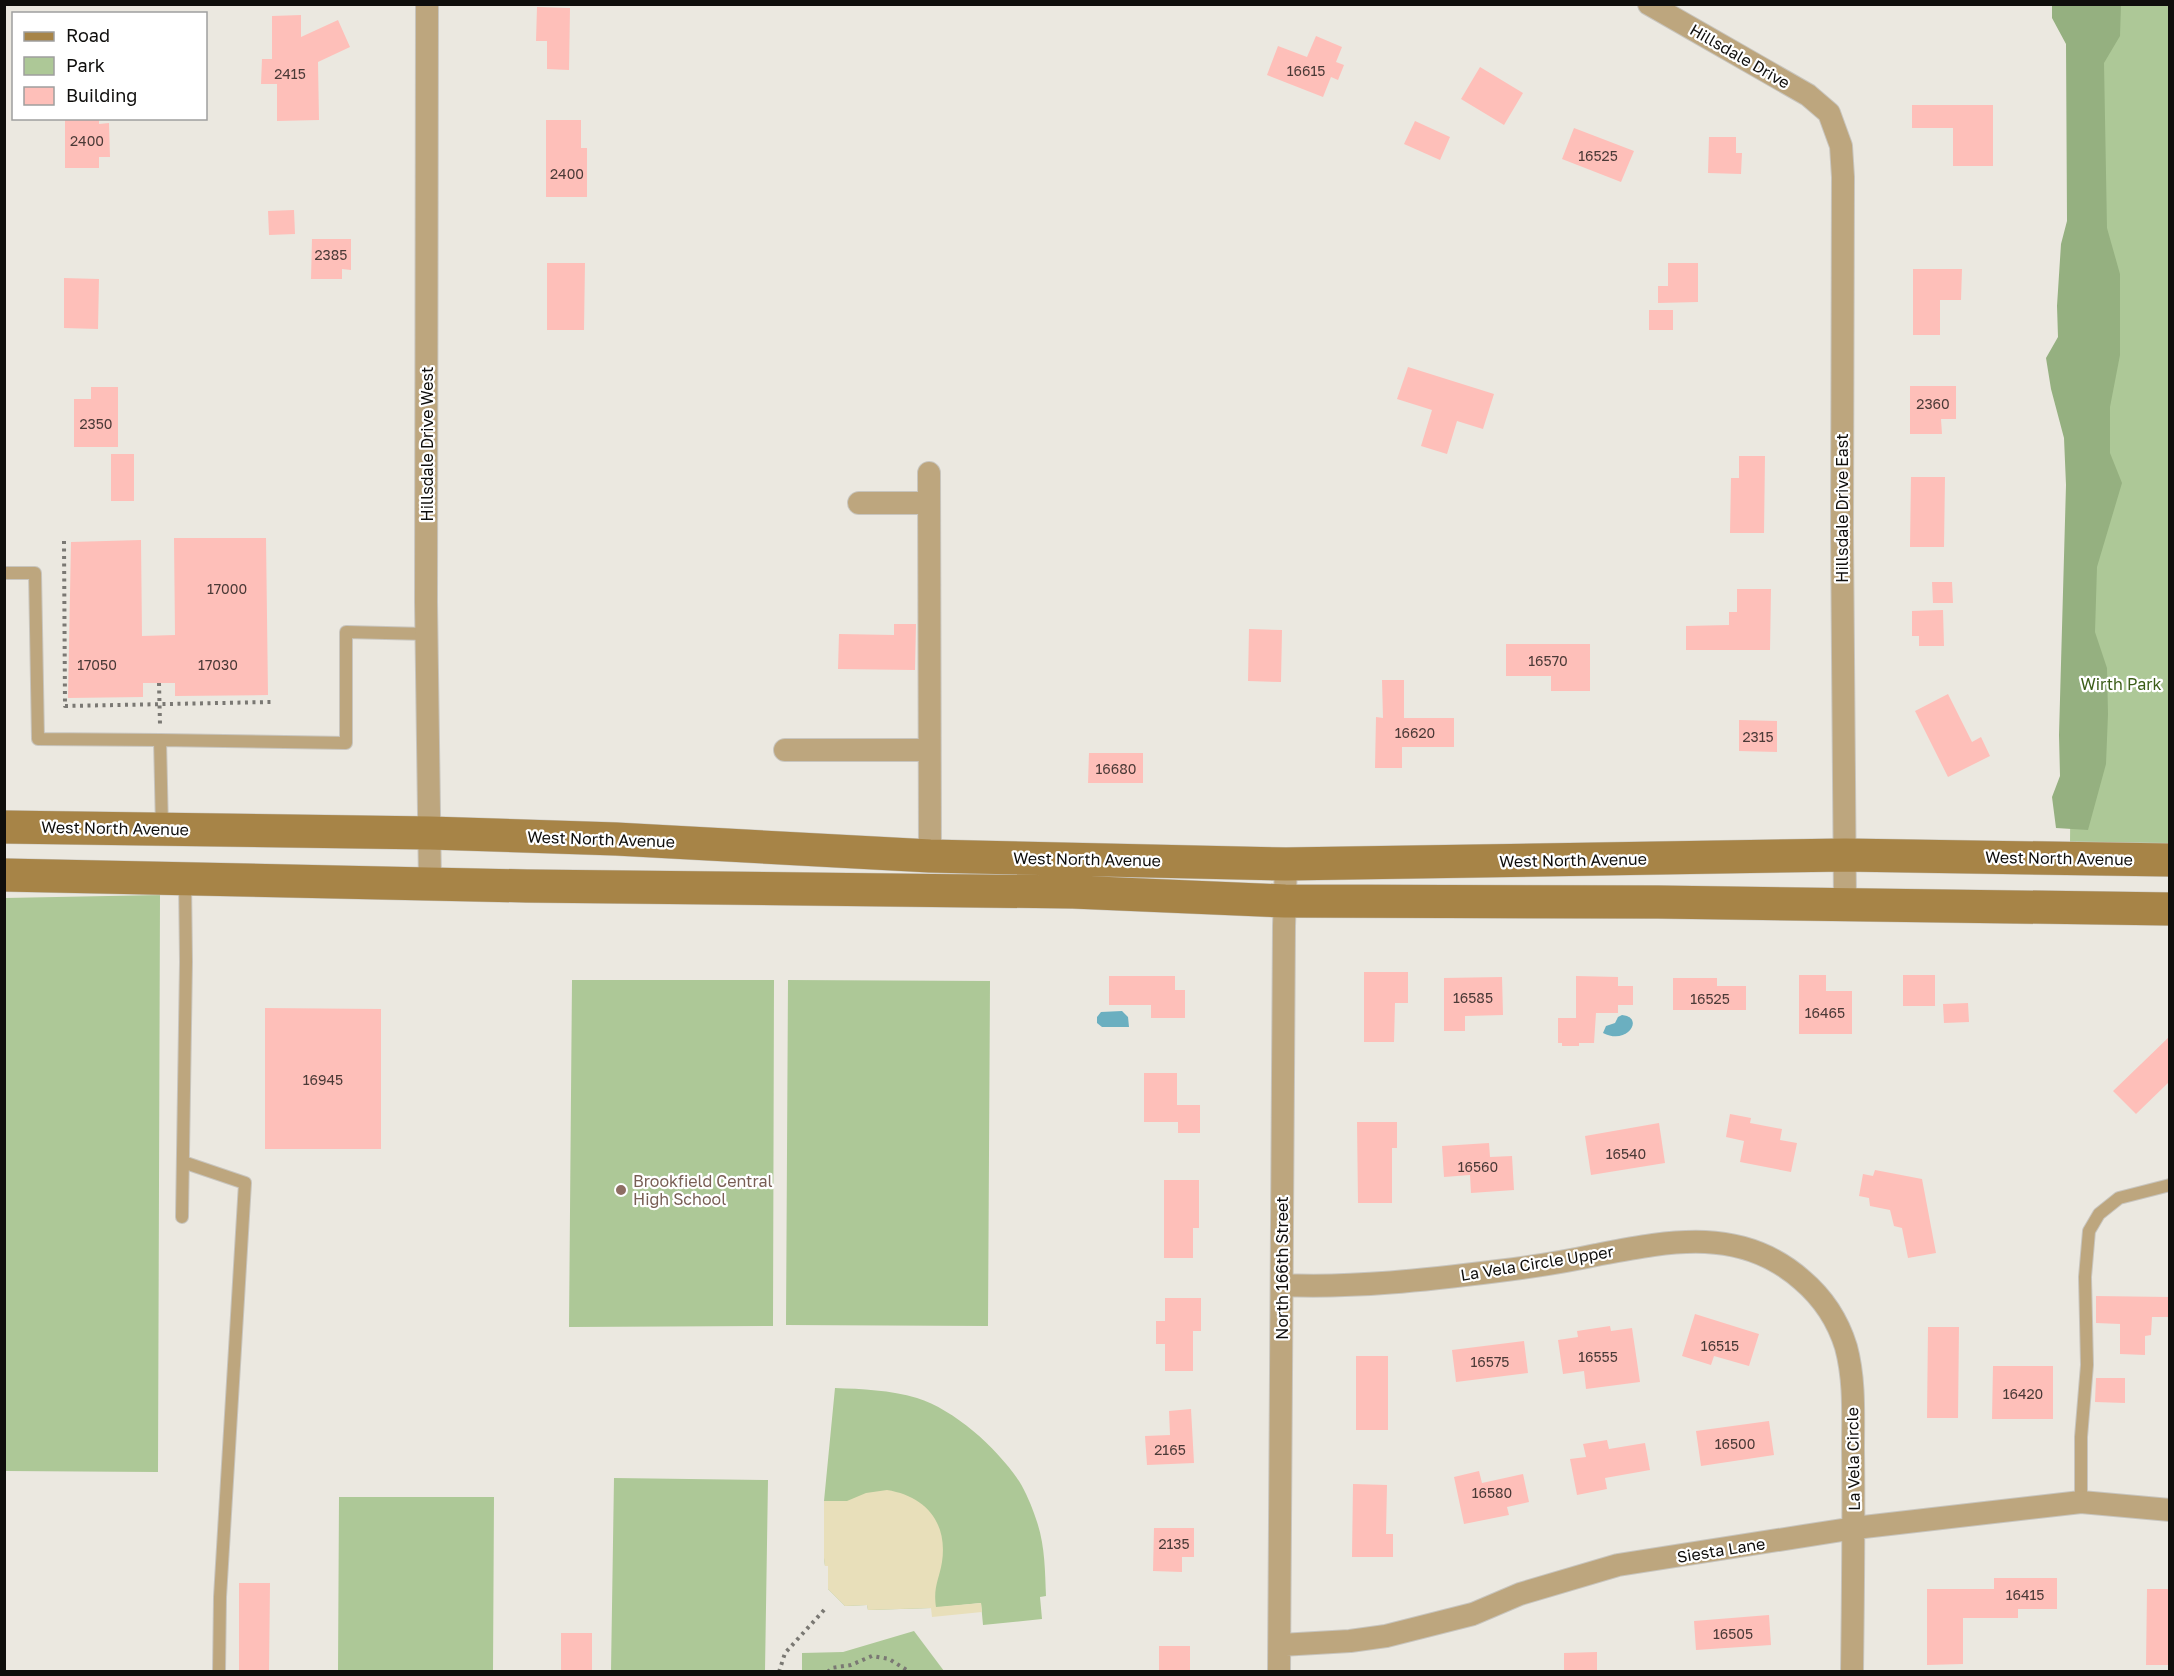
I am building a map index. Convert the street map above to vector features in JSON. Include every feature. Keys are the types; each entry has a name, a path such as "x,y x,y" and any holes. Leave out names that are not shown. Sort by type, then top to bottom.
{"main road":[{"name":"West North Avenue","path":"4,827 616,839 930,856 1286,864 1845,855 2169,860"},
{"name":"West North Avenue","path":"4,875 1073,892 1285,901 1845,904 2169,909"}],"street":[{"name":"Hillsdale Drive West","path":"427,4 426,633 430,883"},
{"name":"Hillsdale Drive","path":"1649,4 1808,95 1829,113"},
{"name":"Hillsdale Drive East","path":"1829,113 1841,146 1843,177 1842,531 1845,904"},
{"path":"929,473 930,856"},
{"path":"859,503 929,503"},
{"path":"784,750 929,750"},
{"name":"North 166th Street","path":"1280,1671 1286,864"},
{"name":"La Vela Circle Upper","path":"1282,1285 1310,1286 1411,1281 1499,1271 1627,1249 1688,1242 1716,1242 1742,1247 1771,1258 1786,1268"},
{"name":"La Vela Circle","path":"1786,1268 1817,1293 1833,1319 1845,1346 1852,1384 1854,1528 1852,1671"},
{"name":"Siesta Lane","path":"1281,1645 1350,1641 1386,1636 1473,1614 1520,1594 1618,1565 1854,1528 2081,1502 2169,1510"}],"lane":[{"path":"4,573 35,573 38,739 346,744 346,632 426,633"},
{"path":"160,740 162,829"},
{"path":"182,1217 185,879"},
{"path":"183,1162 245,1183 221,1586 219,1671"},
{"path":"2081,1502 2081,1437 2087,1365 2085,1276 2089,1232 2099,1214 2119,1198 2169,1185"}],"path":[{"path":"64,541 66,706 159,702 271,702"},
{"path":"159,683 160,740"},
{"path":"779,1671 785,1653 825,1609"},
{"path":"828,1671 831,1668 851,1665 872,1656 890,1659 910,1671"}],"green space":[{"path":"2052,5 2121,5 2120,36 2104,63 2107,228 2120,274 2120,355 2110,407 2110,453 2122,483 2097,567 2095,632 2107,668 2108,714 2106,764 2088,830 2056,828 2052,797 2060,776 2059,735 2066,485 2064,438 2051,389 2046,358 2058,337 2057,306 2061,244 2067,221 2066,44 2052,18"},
{"name":"Wirth Park","path":"2078,5 2169,5 2169,844 2070,843"},
{"path":"160,895 158,1472 5,1471 5,898"},
{"path":"572,980 774,980 773,1326 569,1327"},
{"path":"788,980 990,981 988,1326 786,1325"},
{"path":"835,1388 897,1393 931,1404 946,1411 974,1432 1010,1468 1022,1485 1039,1528 1044,1557 1046,1596 1040,1597 1042,1619 983,1625 981,1603 932,1608 868,1610 867,1605 845,1606 828,1589 828,1566 825,1566 824,1558 824,1501"},
{"path":"614,1478 768,1480 765,1671 611,1671"},
{"path":"339,1497 494,1497 493,1671 338,1671"},
{"path":"914,1631 944,1671 802,1671 802,1653 843,1652"}],"sand":[{"path":"887,1490 901,1493 923,1505 937,1523 943,1548 936,1589 936,1607 981,1603 982,1612 932,1617 931,1608 868,1610 867,1605 845,1606 828,1589 828,1566 825,1566 824,1558 824,1501 847,1501 866,1493"}],"water":[{"path":"1122,1011 1128,1017 1129,1027 1102,1027 1097,1023 1097,1017 1101,1012"},
{"path":"1622,1015 1632,1020 1633,1025 1626,1034 1612,1036 1603,1033 1606,1026 1615,1023"}],"building":[{"path":"537,7 570,8 569,70 547,69 547,41 536,41"},
{"path":"301,15 301,37 338,20 350,47 318,62 319,120 277,121 277,84 261,84 262,59 272,59 272,16"},
{"path":"1316,36 1342,47 1336,62 1344,65 1338,80 1331,77 1323,97 1267,75 1278,46 1307,57"},
{"path":"1480,67 1523,93 1504,125 1461,99"},
{"path":"1912,105 1993,105 1993,166 1953,166 1953,128 1912,128"},
{"path":"65,120 99,120 99,124 109,123 110,157 99,157 99,168 65,168"},
{"path":"546,120 581,120 581,148 587,148 587,197 546,197"},
{"path":"1415,121 1450,137 1440,160 1404,144"},
{"path":"1574,128 1634,151 1621,182 1562,159"},
{"path":"1709,137 1736,137 1736,153 1742,153 1741,174 1708,173"},
{"path":"294,210 295,234 269,235 268,211"},
{"path":"312,239 351,239 351,270 342,269 342,279 311,279"},
{"path":"547,263 585,263 584,330 547,330"},
{"path":"1668,263 1698,263 1698,302 1658,303 1658,286 1668,286"},
{"path":"1913,269 1962,269 1961,300 1940,300 1940,335 1913,335"},
{"path":"64,278 99,279 98,329 64,328"},
{"path":"1649,310 1673,310 1673,330 1649,330"},
{"path":"1408,367 1494,394 1483,429 1457,421 1447,454 1421,446 1432,410 1397,399"},
{"path":"1910,386 1956,386 1956,419 1941,419 1942,434 1910,434"},
{"path":"91,387 118,387 118,447 74,447 74,399 91,399"},
{"path":"111,454 134,454 134,501 111,501"},
{"path":"1739,456 1765,456 1764,533 1730,533 1731,478 1739,478"},
{"path":"1911,477 1945,477 1944,547 1910,547"},
{"path":"174,538 266,538 268,695 175,696 175,683 143,683 143,697 68,698 71,542 141,540 142,636 175,635"},
{"path":"1932,582 1952,582 1953,603 1933,603"},
{"path":"1737,589 1771,589 1770,650 1686,650 1686,626 1729,625 1729,612 1737,612"},
{"path":"1943,610 1944,646 1919,646 1919,636 1912,636 1912,611"},
{"path":"894,624 916,624 915,670 838,669 839,634 894,635"},
{"path":"1249,629 1282,630 1281,682 1248,681"},
{"path":"1506,644 1590,644 1590,691 1551,691 1551,676 1506,676"},
{"path":"1382,680 1404,680 1404,718 1454,718 1454,747 1402,747 1402,768 1375,768 1376,717 1383,718"},
{"path":"1948,694 1972,742 1981,737 1990,756 1948,777 1915,711"},
{"path":"1739,720 1777,721 1777,752 1739,751"},
{"path":"1089,753 1143,753 1143,783 1088,783"},
{"path":"1364,972 1408,972 1408,1003 1395,1003 1394,1042 1364,1042"},
{"path":"1799,975 1826,975 1826,991 1852,991 1852,1034 1799,1034"},
{"path":"1903,975 1935,975 1935,1006 1903,1006"},
{"path":"1109,976 1175,976 1175,990 1185,990 1185,1018 1151,1018 1151,1005 1109,1005"},
{"path":"1576,976 1618,977 1618,986 1633,986 1633,1005 1618,1005 1618,1013 1596,1013 1594,1043 1562,1046 1562,1043 1558,1043 1558,1018 1576,1018"},
{"path":"1502,977 1503,1015 1465,1016 1465,1031 1444,1031 1444,978"},
{"path":"1673,978 1717,978 1717,986 1746,986 1746,1010 1673,1010"},
{"path":"1968,1003 1969,1022 1944,1023 1943,1004"},
{"path":"265,1008 381,1009 381,1149 265,1149"},
{"path":"2169,1037 2169,1082 2136,1114 2113,1091"},
{"path":"1144,1073 1177,1073 1177,1105 1200,1105 1200,1133 1178,1133 1178,1122 1144,1122"},
{"path":"1730,1114 1751,1118 1750,1123 1782,1129 1780,1140 1797,1143 1791,1172 1740,1162 1744,1141 1726,1137"},
{"path":"1357,1122 1397,1122 1397,1148 1392,1148 1392,1203 1358,1203"},
{"path":"1659,1123 1665,1163 1591,1175 1585,1136"},
{"path":"1489,1143 1490,1157 1512,1156 1514,1190 1471,1193 1470,1175 1444,1177 1442,1146"},
{"path":"1875,1170 1922,1179 1936,1253 1908,1258 1902,1228 1894,1226 1890,1210 1870,1206 1869,1198 1859,1196 1863,1174 1873,1176"},
{"path":"1164,1180 1199,1180 1199,1228 1193,1228 1193,1258 1164,1258"},
{"path":"2096,1296 2169,1297 2169,1317 2152,1317 2151,1335 2145,1336 2145,1355 2120,1354 2120,1324 2096,1323"},
{"path":"1165,1298 1201,1298 1201,1331 1193,1331 1193,1371 1165,1371 1165,1344 1156,1344 1156,1321 1165,1321"},
{"path":"1695,1314 1759,1334 1749,1366 1714,1356 1711,1365 1682,1356"},
{"path":"1610,1326 1611,1331 1632,1328 1640,1382 1586,1389 1584,1371 1563,1374 1558,1340 1578,1337 1577,1331"},
{"path":"1928,1327 1959,1327 1958,1418 1927,1418"},
{"path":"1524,1341 1528,1373 1456,1382 1452,1350"},
{"path":"1356,1356 1388,1356 1388,1430 1356,1430"},
{"path":"1993,1366 2053,1366 2053,1419 1992,1419"},
{"path":"2096,1378 2125,1378 2125,1403 2095,1402"},
{"path":"1191,1409 1194,1463 1147,1465 1145,1436 1170,1435 1169,1411"},
{"path":"1769,1421 1774,1455 1701,1466 1696,1431"},
{"path":"1607,1440 1609,1449 1645,1443 1650,1470 1605,1478 1607,1489 1577,1495 1570,1459 1586,1457 1583,1444"},
{"path":"1479,1471 1482,1483 1523,1474 1529,1502 1507,1507 1509,1515 1464,1524 1454,1477"},
{"path":"1353,1484 1387,1485 1386,1534 1393,1534 1393,1557 1352,1557"},
{"path":"1154,1528 1194,1528 1194,1557 1182,1557 1182,1572 1153,1571"},
{"path":"1994,1578 2057,1578 2057,1609 2018,1609 2018,1618 1963,1618 1963,1664 1927,1665 1927,1589 1994,1589"},
{"path":"239,1583 270,1583 269,1671 239,1671"},
{"path":"2147,1589 2169,1589 2169,1665 2146,1665"},
{"path":"1769,1615 1771,1645 1696,1650 1694,1621"},
{"path":"561,1633 592,1633 592,1671 561,1671"},
{"path":"1159,1646 1190,1646 1190,1671 1159,1671"},
{"path":"1597,1652 1597,1671 1564,1671 1564,1653"}],"place":[{"name":"Brookfield Central High School","path":"621,1190"}]}
